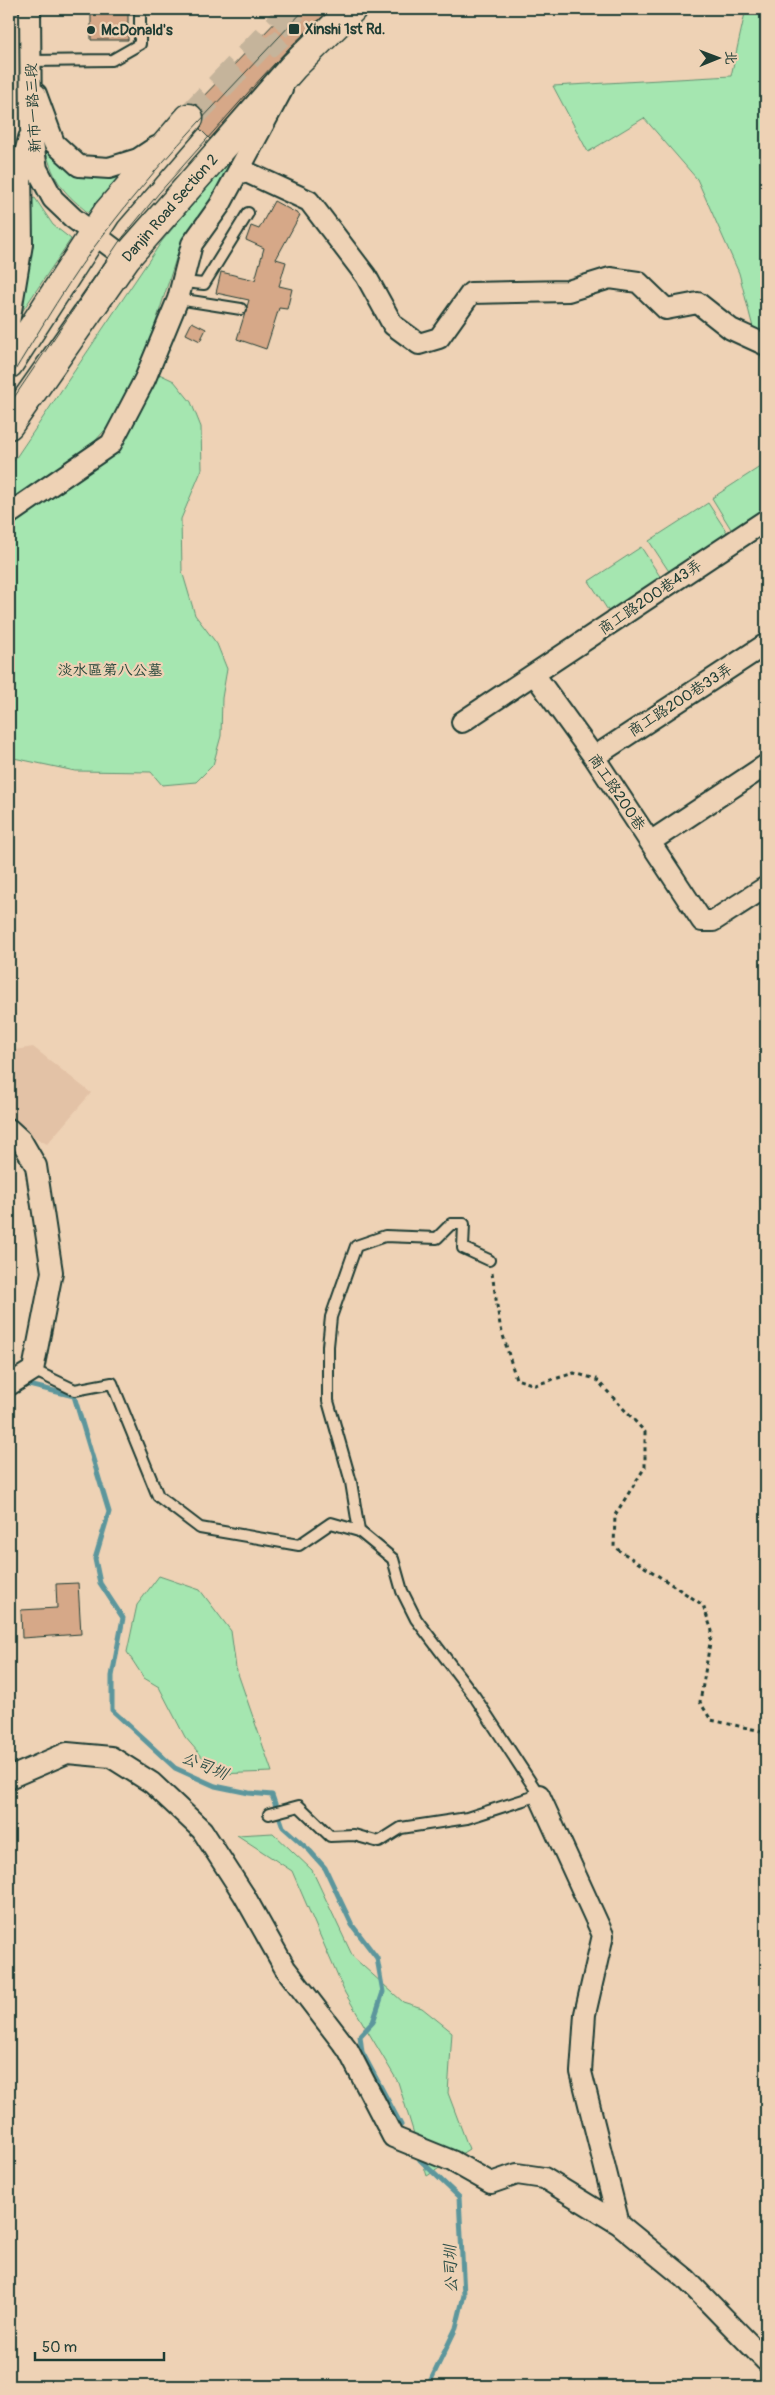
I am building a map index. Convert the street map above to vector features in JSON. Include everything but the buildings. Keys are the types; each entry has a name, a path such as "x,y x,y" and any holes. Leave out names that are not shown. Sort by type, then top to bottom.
{"main road":[{"name":"Danjin Road Section 2","path":"9,425 126,258 292,65 352,9"},
{"path":"9,364 107,213 181,126"}],"street":[{"name":"新市一路三段","path":"30,9 31,129 37,169 53,199 93,234 126,258"},
{"path":"9,514 111,444 145,379 180,290 192,244 220,205 292,65"},
{"path":"31,82 54,143 79,166 109,168 138,159 181,126"},
{"path":"9,323 22,244 21,168 31,129"},
{"path":"240,169 309,201 366,276 392,325 419,344 439,338 471,293 568,291 610,278 638,282 666,309 698,303 731,328 766,345"},
{"name":"商工路200巷43弄","path":"534,674 766,520"},
{"name":"商工路200巷33弄","path":"594,757 766,644"},
{"path":"462,722 534,674"},
{"name":"商工路200巷","path":"534,674 594,757 702,921 713,921 766,887"},
{"path":"650,842 766,765"},
{"path":"9,1129 21,1140 36,1166 52,1272 32,1370 9,1386"},
{"path":"9,1778 67,1754 111,1757 152,1782 202,1830 244,1895 286,1968 348,2050 393,2137 452,2161 491,2183 517,2174 544,2178 619,2224 685,2278 766,2361"},
{"path":"539,1796 603,1935 584,2014 581,2072 619,2224"}],"lane":[{"path":"31,60 112,60 140,44 140,9"},
{"path":"180,290 204,284 248,213"},
{"path":"180,290 241,309"},
{"path":"359,1531 351,1482 328,1401 328,1346 331,1317 356,1246 385,1236 437,1238 451,1224 464,1224 463,1248 489,1260"},
{"path":"32,1370 75,1390 112,1383 158,1496 200,1528 299,1545 331,1523 359,1531 393,1559 402,1592 416,1619 475,1697 539,1796 467,1818 400,1828 379,1842 354,1835 330,1836 299,1806 269,1814"}],"path":[{"path":"489,1260 500,1325 516,1380 535,1385 574,1373 596,1379 645,1432 645,1467 615,1515 614,1547 703,1605 712,1631 700,1702 711,1720 766,1732"}],"shaded area":[{"path":"33,1047 91,1093 47,1144 9,1123 9,1051"}],"green space":[{"path":"744,9 766,9 766,378 739,273 697,179 644,118 588,152 553,86 731,76 745,13"},
{"path":"51,147 77,174 105,178 120,176 91,215 67,193 56,179 45,148"},
{"path":"239,150 232,167 178,252 148,347 112,422 88,449 9,507 9,468 162,241"},
{"path":"35,198 53,225 71,239 19,316 29,200"},
{"name":"淡水區第八公墓","path":"155,372 174,381 191,402 201,427 202,469 181,519 182,571 195,615 217,644 227,669 222,698 221,736 213,765 196,782 162,785 151,772 75,771 9,757 9,522 116,448"},
{"path":"766,463 766,513 734,534 712,498"},
{"path":"708,503 730,537 672,576 649,541"},
{"path":"641,547 663,581 611,615 589,581"},
{"path":"159,1576 200,1590 231,1631 236,1668 272,1772 217,1774 185,1737 159,1687 144,1678 127,1652 137,1605"},
{"path":"273,1833 312,1870 353,1957 403,2002 422,2008 452,2032 448,2093 469,2149 427,2176 398,2082 345,1993 292,1871 237,1835"}],"waterway":[{"name":"公司圳","path":"29,1385 74,1396 109,1512 95,1559 100,1583 123,1618 112,1676 112,1710 175,1768 215,1786 249,1793 272,1795 283,1827 310,1851 325,1868 352,1925 377,1958 383,1992 373,2022 360,2036 362,2052 401,2125"},
{"name":"公司圳","path":"420,2160 459,2197 464,2295 456,2328 428,2386"}],"tunnel":[{"path":"189,118 294,9"},
{"path":"268,36 291,64"}],"tram line":[{"path":"9,380 81,266 130,201 203,117 305,9"},
{"path":"9,405 119,242 159,193 262,77 290,47 331,9"}],"place":[{"name":"Xinshi 1st Rd.","path":"294,29"},
{"name":"McDonald's","path":"91,30"}]}
